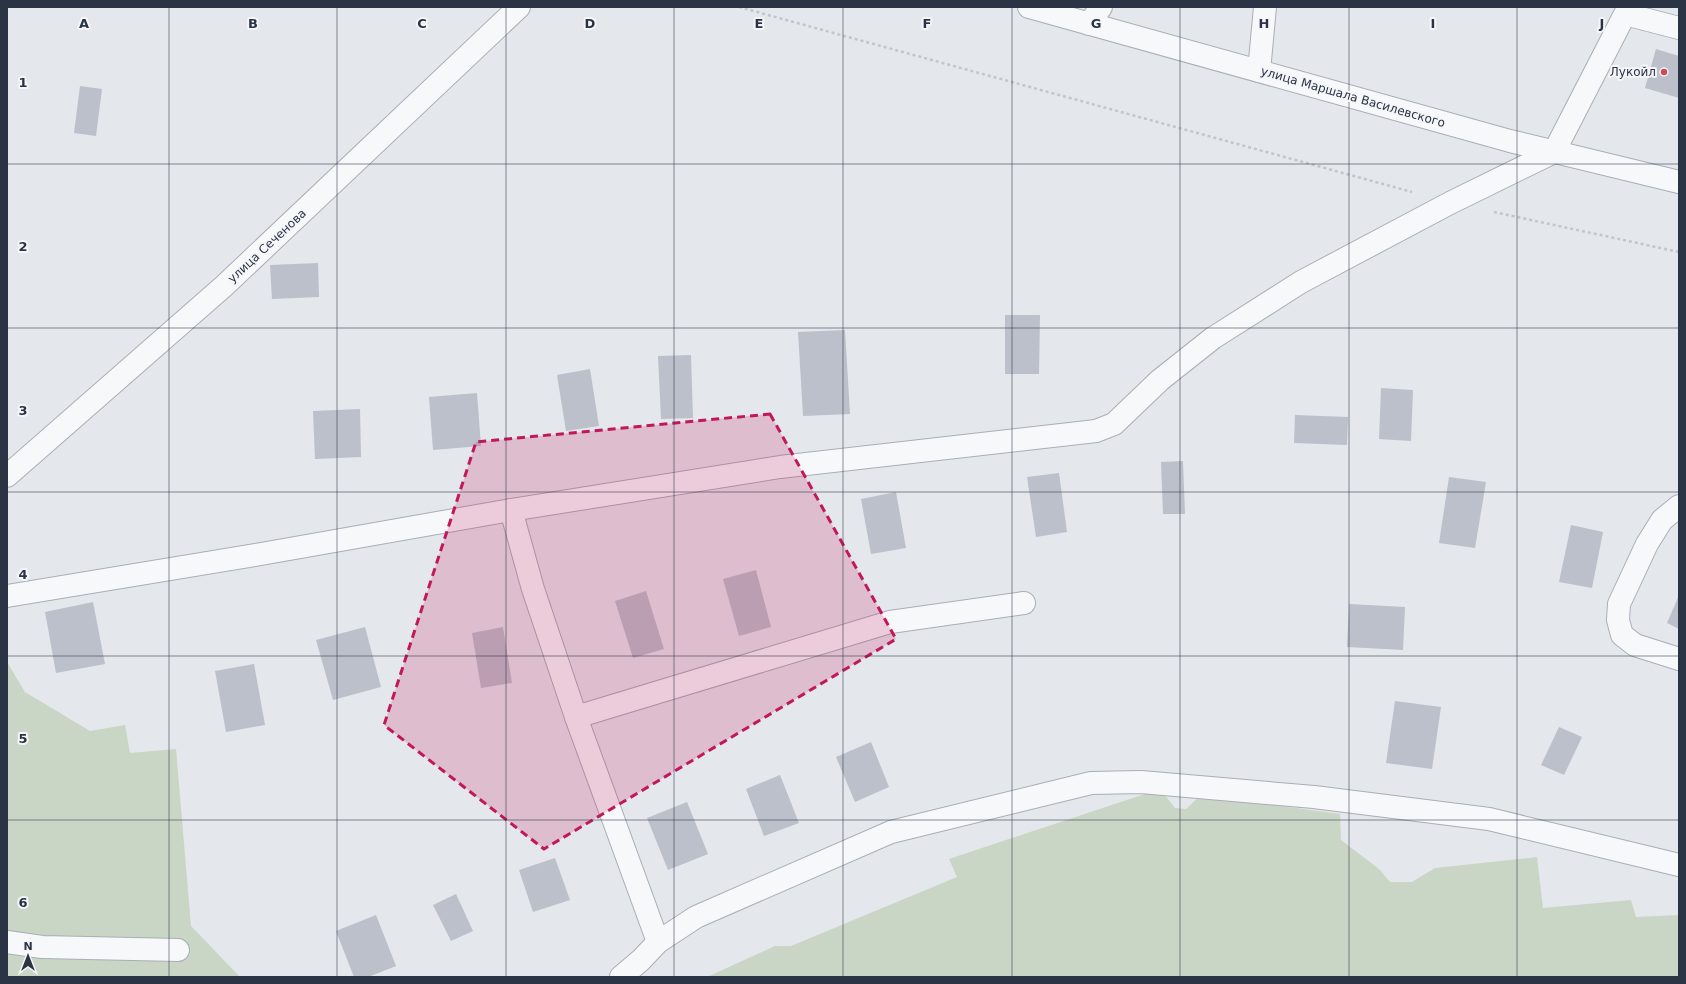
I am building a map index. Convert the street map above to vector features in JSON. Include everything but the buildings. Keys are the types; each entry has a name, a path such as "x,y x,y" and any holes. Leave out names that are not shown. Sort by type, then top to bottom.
{"street":[{"name":"улица Сеченова","path":"7,476 224,286 519,7"},
{"name":"улица Маршала Василевского","path":"1029,7 1095,15 1259,71 1510,141 1679,182"},
{"path":"1259,71 1265,7"},
{"path":"7,596 269,553 511,510 780,467 1096,431 1114,424 1160,380 1213,338 1301,282 1450,203 1554,152 1625,14 1679,28"},
{"path":"1679,506 1662,520 1647,544 1619,604 1618,620 1622,635 1636,645 1679,659"},
{"path":"511,510 533,589 576,717 658,942"},
{"path":"576,717 890,622 1024,603"},
{"path":"622,977 658,942 696,917 890,832 1091,783 1141,782 1306,796 1489,819 1679,864"},
{"path":"7,942 42,946 178,950"}],"path":[{"path":"739,7 1412,192"},
{"path":"1450,203 1679,252"}],"highlighted area":[{"path":"770,414 896,639 544,849 384,725 476,442"}],"green space":[{"path":"7,662 25,692 90,731 125,725 130,753 176,749 191,926 240,977 7,977"},
{"path":"1160,789 1175,808 1186,809 1201,795 1340,814 1341,840 1379,869 1390,882 1412,882 1435,868 1537,857 1543,908 1631,900 1636,917 1679,915 1679,977 707,977 775,946 791,946 957,877 949,859"}],"place":[{"name":"Лукойл","path":"1664,72"}]}
